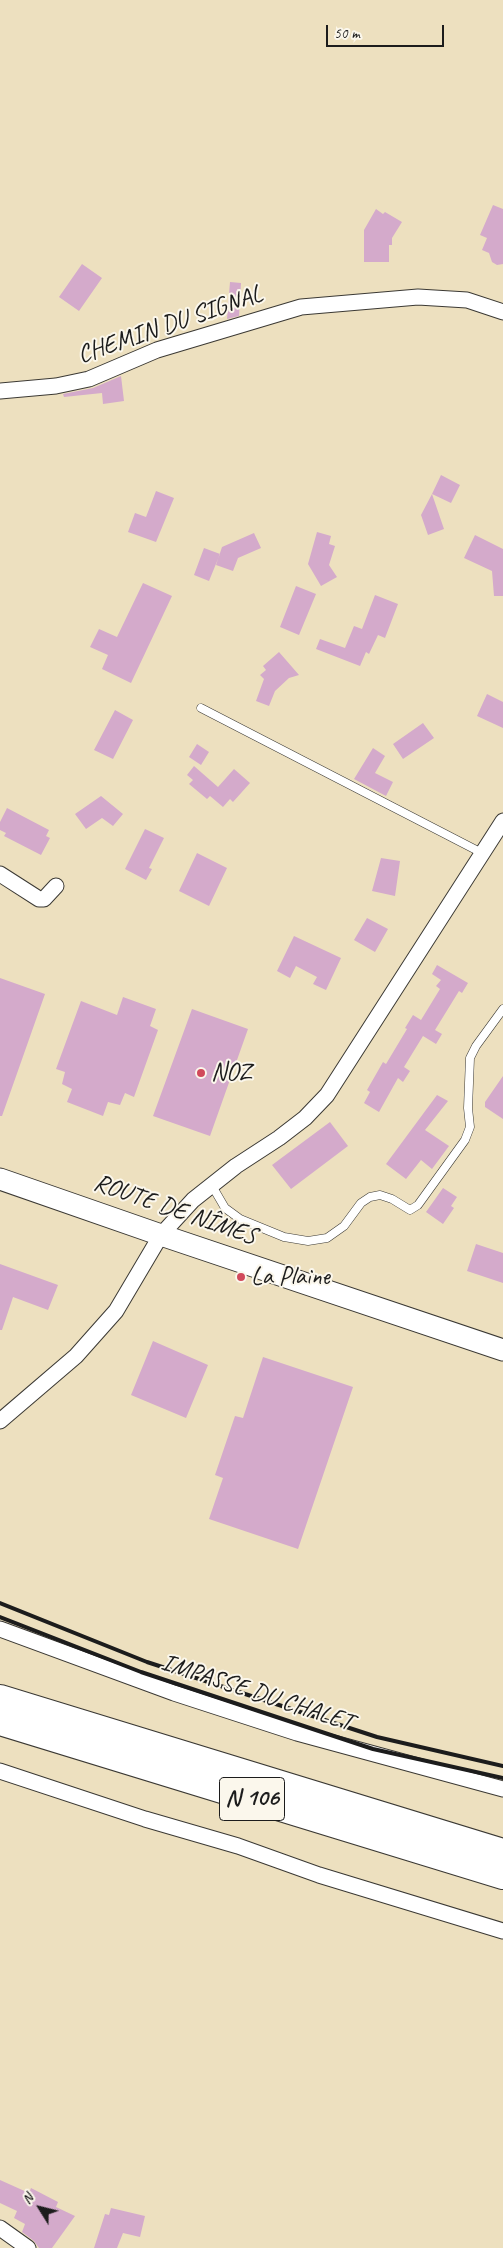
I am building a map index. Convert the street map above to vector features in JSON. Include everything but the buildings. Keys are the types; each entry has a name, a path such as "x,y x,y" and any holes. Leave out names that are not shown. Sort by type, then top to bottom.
{"highway":[{"name":"N 106","path":"0,1698 503,1852"},
{"name":"N 106","path":"0,1722 503,1876"}],"main road":[{"name":"ROUTE DE NÎMES","path":"0,1179 503,1350"}],"street":[{"name":"CHEMIN DU SIGNAL","path":"0,391 56,386 89,379 157,350 300,307 418,297 467,300 503,312"},
{"path":"0,1422 76,1356 116,1311 161,1235 192,1200 211,1184 305,1118 327,1095 503,821"},
{"path":"0,874 39,899 44,899 56,886"},
{"name":"IMPASSE DU CHALET","path":"0,1629 174,1693 297,1733 503,1789"},
{"path":"0,1770 145,1819 238,1846 319,1875 503,1931"},
{"path":"0,2228 28,2248"}],"lane":[{"path":"201,708 482,853"},
{"path":"211,1184 225,1208 240,1219 284,1237 308,1241 327,1238 339,1230 361,1203 370,1197 380,1195 392,1199 410,1210 418,1205 466,1140 470,1127 468,1108 470,1058 476,1046 503,1009"}],"railway":[{"path":"0,1603 147,1662 377,1737 503,1766"},
{"path":"0,1617 141,1672 373,1749 503,1778"}],"place":[{"name":"NOZ","path":"201,1073"},
{"name":"La Plaine","path":"241,1277"}]}
